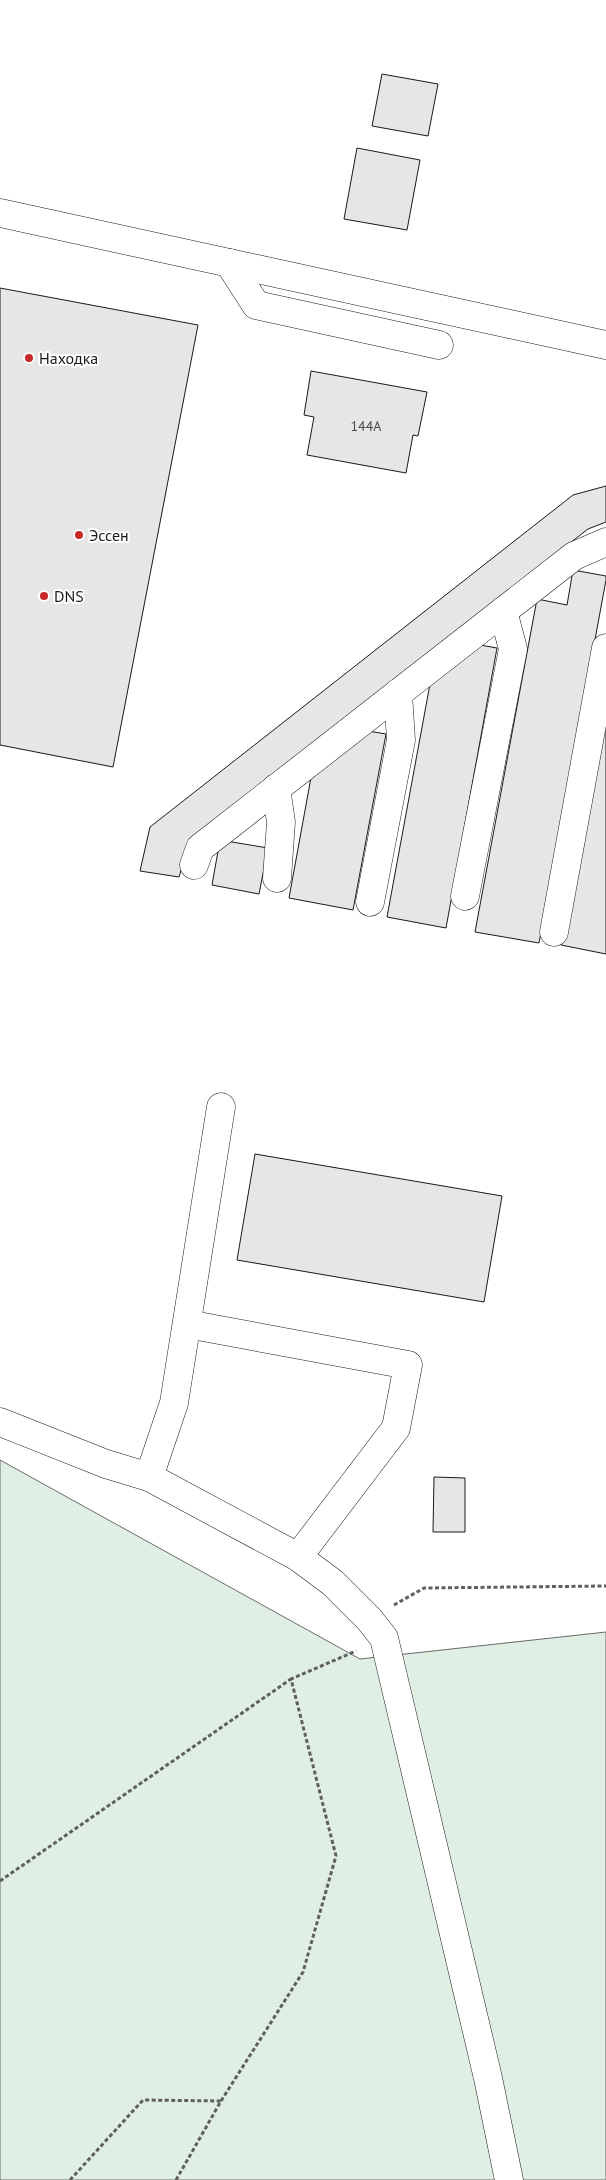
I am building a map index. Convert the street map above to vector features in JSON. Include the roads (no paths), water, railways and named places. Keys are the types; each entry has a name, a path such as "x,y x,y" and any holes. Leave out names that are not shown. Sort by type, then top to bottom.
{"street":[{"path":"0,213 606,346"},
{"path":"229,263 256,305 439,345"},
{"path":"194,865 200,848 276,788 574,556 606,542"},
{"path":"465,896 513,649 503,611"},
{"path":"554,932 606,648"},
{"path":"370,902 401,740 398,693"},
{"path":"276,788 281,822 277,878"},
{"path":"149,1477 174,1403 221,1107"},
{"path":"187,1324 408,1365 396,1428 298,1557"},
{"path":"0,1422 106,1464 149,1477 298,1557 333,1583 377,1629 488,2078 508,2180"}],"place":[{"name":"Находка","path":"29,358"},
{"name":"Эссен","path":"79,535"},
{"name":"DNS","path":"44,596"}]}
